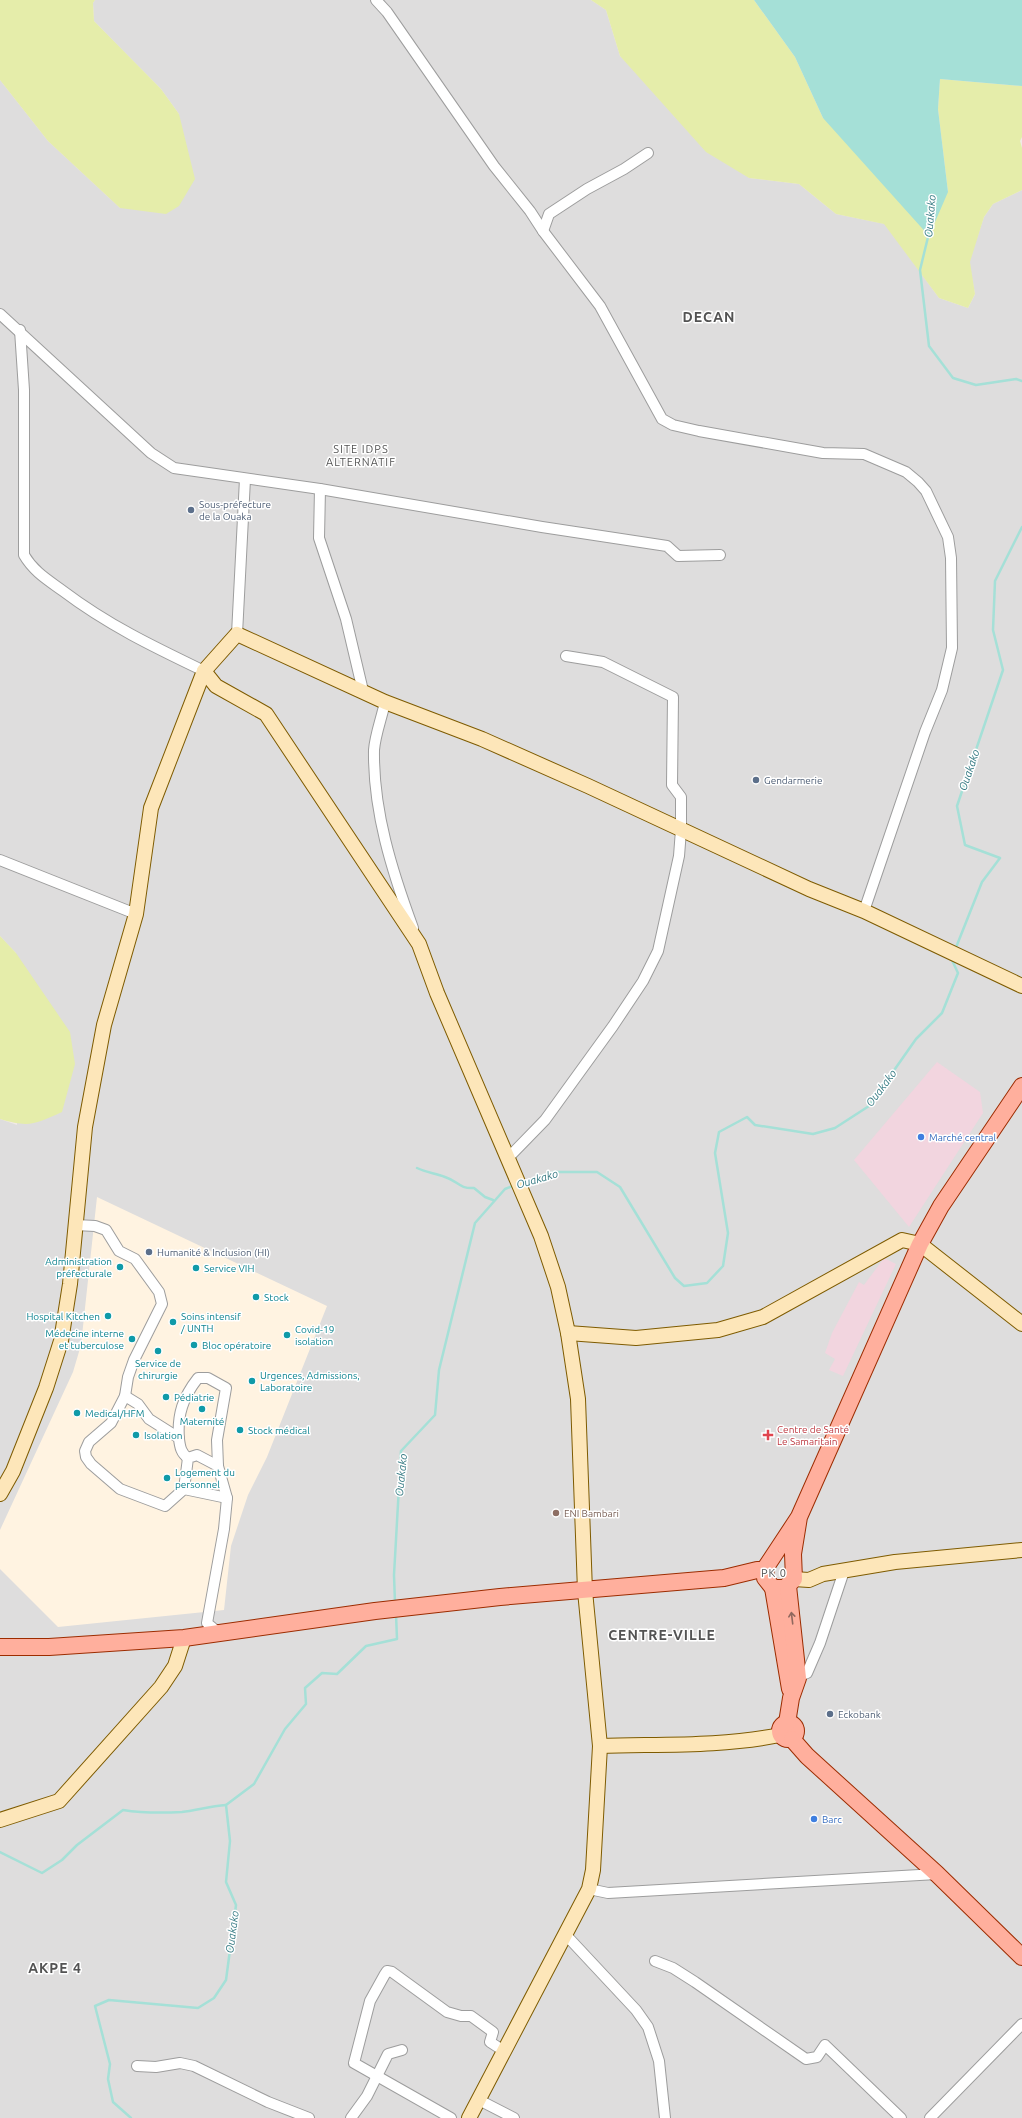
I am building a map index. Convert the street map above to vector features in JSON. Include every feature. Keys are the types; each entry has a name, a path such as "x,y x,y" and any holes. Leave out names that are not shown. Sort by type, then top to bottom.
{"main road":[{"path":"1022,1086 941,1206 920,1244 799,1517 781,1576 793,1678 786,1732 806,1756 937,1874 1022,1957"},
{"path":"781,1576 794,1542 799,1517"},
{"path":"0,1647 49,1647 184,1638 375,1611 500,1596 724,1578 757,1570 781,1576"}],"street":[{"path":"376,0 391,18 494,166 530,211 543,231 600,306 662,419 673,425 699,431 822,453 864,454 906,472 926,491 948,537 951,558 952,648 942,690 925,732 864,911"},
{"path":"543,231 549,214 587,188 624,169 648,153"},
{"path":"0,314 20,330 162,462 174,468 320,489 542,527 667,546 678,556 720,555"},
{"path":"20,330 24,390 24,555 31,568 96,616 135,638 204,671 216,686 266,714 419,944"},
{"path":"0,1494 13,1471 43,1395 61,1341 70,1284 84,1127 104,1025 136,914 151,808 204,671 237,634 245,479"},
{"path":"320,489 319,538 346,619 363,691"},
{"path":"237,634 385,702 482,739 588,786 809,889 864,911 1022,986"},
{"path":"508,1158 545,1120 613,1026 643,981 658,951 679,856 681,797 672,785 673,697 603,662 566,656"},
{"path":"385,702 374,748 378,808 395,878 437,993 541,1236 558,1287 568,1334 578,1399 585,1590 600,1746 593,1870 589,1889 469,2118"},
{"path":"0,860 136,914"},
{"path":"76,1225 95,1226 106,1230 119,1251 135,1259 159,1292 162,1304 132,1366 128,1377 126,1396 111,1423 89,1442 85,1451 86,1457 91,1464 120,1489 140,1498 166,1506 184,1489 188,1458"},
{"path":"568,1334 636,1338 718,1330 763,1317 902,1240 920,1244 1022,1324"},
{"path":"188,1458 182,1454 179,1438 178,1424 180,1409 193,1383 198,1378 208,1378 220,1383 226,1388 217,1440 218,1466 227,1498 224,1529 207,1623 220,1633"},
{"path":"126,1396 138,1404 149,1419 179,1438"},
{"path":"188,1458 197,1455 218,1466"},
{"path":"184,1489 227,1498"},
{"path":"781,1576 809,1580 823,1574 896,1562 1022,1550"},
{"path":"793,1678 807,1673 820,1644 844,1571"},
{"path":"0,1820 59,1801 161,1687 176,1666 184,1638"},
{"path":"600,1746 726,1742 759,1739 786,1732"},
{"path":"589,1889 608,1893 937,1874"},
{"path":"565,1934 636,2010 648,2027 658,2061 664,2118"},
{"path":"655,1961 673,1968 695,1982 806,2059 817,2057 825,2045 901,2118"},
{"path":"451,2118 354,2063 370,2001 387,1972 392,1972 447,2012 461,2016 471,2016 482,2022 493,2032 490,2042 504,2051"},
{"path":"930,2118 1022,2024"},
{"path":"351,2118 367,2096 388,2054 402,2050"},
{"path":"137,2066 156,2067 180,2063 194,2066 268,2102 309,2118"},
{"path":"479,2100 514,2118"}],"shaded area":[{"path":"95,0 591,0 606,10 620,56 749,178 799,184 836,214 885,224 939,298 968,308 975,294 969,262 984,217 993,204 1022,190 1022,2118 0,2118 0,1119 17,1125 16,953 0,936 0,80 48,141 120,208 179,114 161,89 94,21 93,3"},
{"name":"Marché central","path":"937,1062 980,1092 983,1113 909,1227 854,1160"},
{"path":"97,1197 327,1306 267,1457 248,1495 231,1546 224,1610 58,1627 0,1569 0,1530 73,1372 81,1345"},
{"path":"884,1258 896,1264 843,1376 829,1370 835,1359 825,1353 832,1333 859,1282 864,1285"}],"green space":[{"path":"0,0 95,0 93,3 94,21 161,89 179,114 195,179 179,206 166,214 120,208 48,141 0,80"},
{"path":"591,0 754,0 795,57 823,118 948,192 938,109 940,79 1022,86 1022,137 1020,141 1022,148 1022,190 993,204 984,217 970,262 975,294 968,308 939,298 884,224 836,214 799,184 749,178 706,152 620,56 606,10"},
{"path":"0,936 16,953 70,1032 75,1064 62,1112 38,1122 26,1124 0,1119"}],"water":[{"path":"754,0 1022,0 1022,86 940,79 938,109 948,192 929,236 823,118 795,57"}],"waterway":[{"name":"Ouakako","path":"929,233 920,270 929,346 953,378 976,385 1016,379 1022,381"},
{"name":"Ouakako","path":"955,950 982,882 1000,858 965,845 957,806 1003,670 993,630 995,581 1022,527"},
{"name":"Ouakako","path":"524,1182 554,1172 597,1172 620,1187 675,1278 684,1286 707,1283 723,1266 728,1233 715,1153 719,1132 747,1117 755,1125 813,1134 835,1128 869,1106 916,1039 942,1013 958,973 951,958"},
{"path":"417,1168 449,1179 462,1186 474,1188 485,1197 493,1200"},
{"name":"Ouakako","path":"395,1603 394,1575 401,1451 435,1415 439,1370 475,1223 505,1189 515,1185"},
{"name":"Ouakako","path":"131,2118 113,2102 108,2079 110,2064 95,2006 109,2000 198,2008 214,1998 226,1980 236,1905 226,1882 230,1841 226,1805 254,1784 285,1729 306,1704 305,1688 322,1673 337,1674 366,1646 397,1639 396,1614"},
{"path":"0,1852 42,1873 62,1860 77,1845 123,1810 138,1812 182,1812 226,1805"}],"place":[{"name":"Sous-préfecture de la Ouaka","path":"191,510"},
{"name":"Gendarmerie","path":"756,780"},
{"name":"Marché central","path":"921,1137"},
{"name":"Humanité & Inclusion (HI)","path":"149,1252"},
{"name":"Administration préfecturale","path":"120,1267"},
{"name":"Service VIH","path":"196,1268"},
{"name":"Stock","path":"256,1297"},
{"name":"Hospital Kitchen","path":"108,1316"},
{"name":"Soins intensif / UNTH","path":"173,1322"},
{"name":"Covid-19 isolation","path":"287,1335"},
{"name":"Médecine interne et tuberculose","path":"132,1339"},
{"name":"Bloc opératoire","path":"194,1345"},
{"name":"Service de chirurgie","path":"158,1351"},
{"name":"Urgences, Admissions, Laboratoire","path":"252,1381"},
{"name":"Pédiatrie","path":"166,1397"},
{"name":"Maternité","path":"202,1409"},
{"name":"Medical/HFM","path":"77,1413"},
{"name":"Stock médical","path":"240,1430"},
{"name":"Isolation","path":"136,1435"},
{"name":"Centre de Santé Le Samaritain","path":"768,1435"},
{"name":"Logement du personnel","path":"167,1478"},
{"name":"ENI Bambari","path":"556,1513"},
{"name":"Eckobank","path":"830,1714"},
{"name":"Barc","path":"814,1819"}],"district":[{"name":"DECAN","path":"709,317"},
{"name":"SITE IDPS ALTERNATIF","path":"361,455"},
{"name":"PK 0","path":"774,1573"},
{"name":"CENTRE-VILLE","path":"662,1635"},
{"name":"AKPE 4","path":"55,1968"}]}
